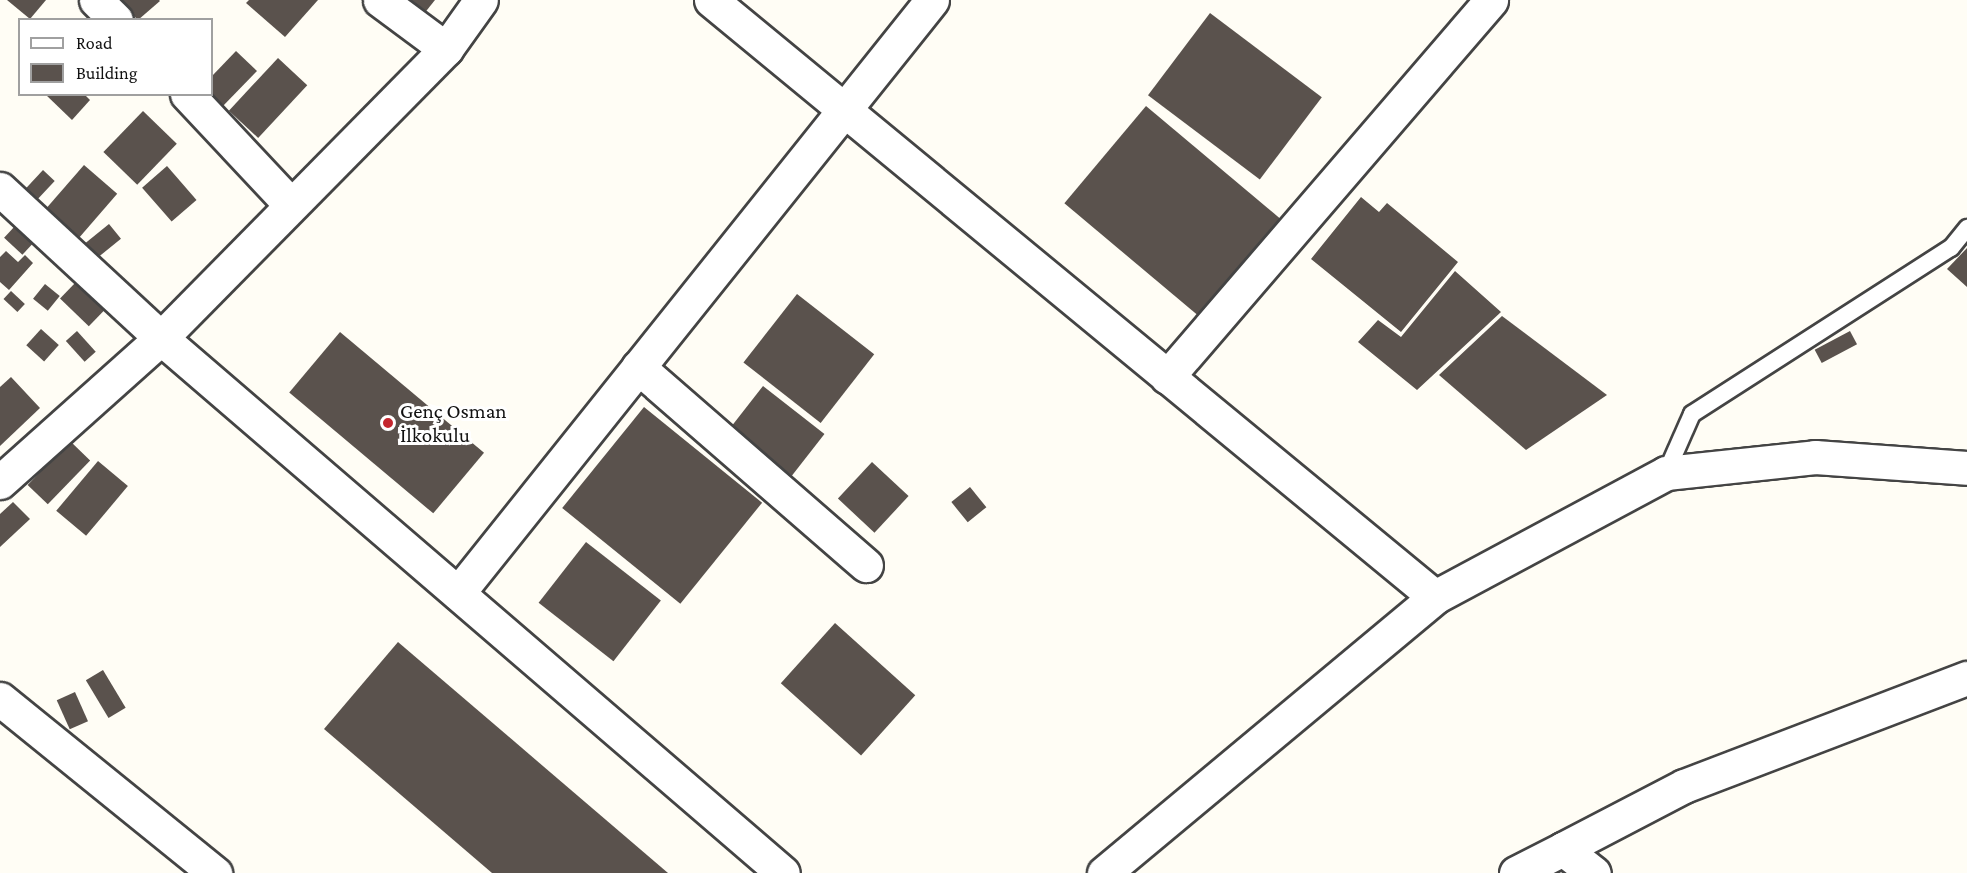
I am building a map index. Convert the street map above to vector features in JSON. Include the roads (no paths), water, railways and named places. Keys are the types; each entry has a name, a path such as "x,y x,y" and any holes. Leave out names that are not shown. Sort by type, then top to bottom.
{"street":[{"path":"96,0 114,18"},
{"path":"380,0 446,49"},
{"path":"0,481 161,338 290,204 446,49 481,0"},
{"path":"711,0 1435,597"},
{"path":"458,593 932,0"},
{"path":"1167,376 1491,0"},
{"path":"190,96 290,204"},
{"path":"0,189 161,338 783,873"},
{"path":"638,367 866,565"},
{"path":"1104,873 1435,597 1666,473 1815,457 1967,468"},
{"path":"1516,873 1684,786 1967,678"},
{"path":"0,699 215,873"},
{"path":"1563,849 1594,873"}],"lane":[{"path":"1666,473 1692,414 1951,248 1967,228"}],"place":[{"name":"Genç Osman İlkokulu","path":"388,423"}]}
